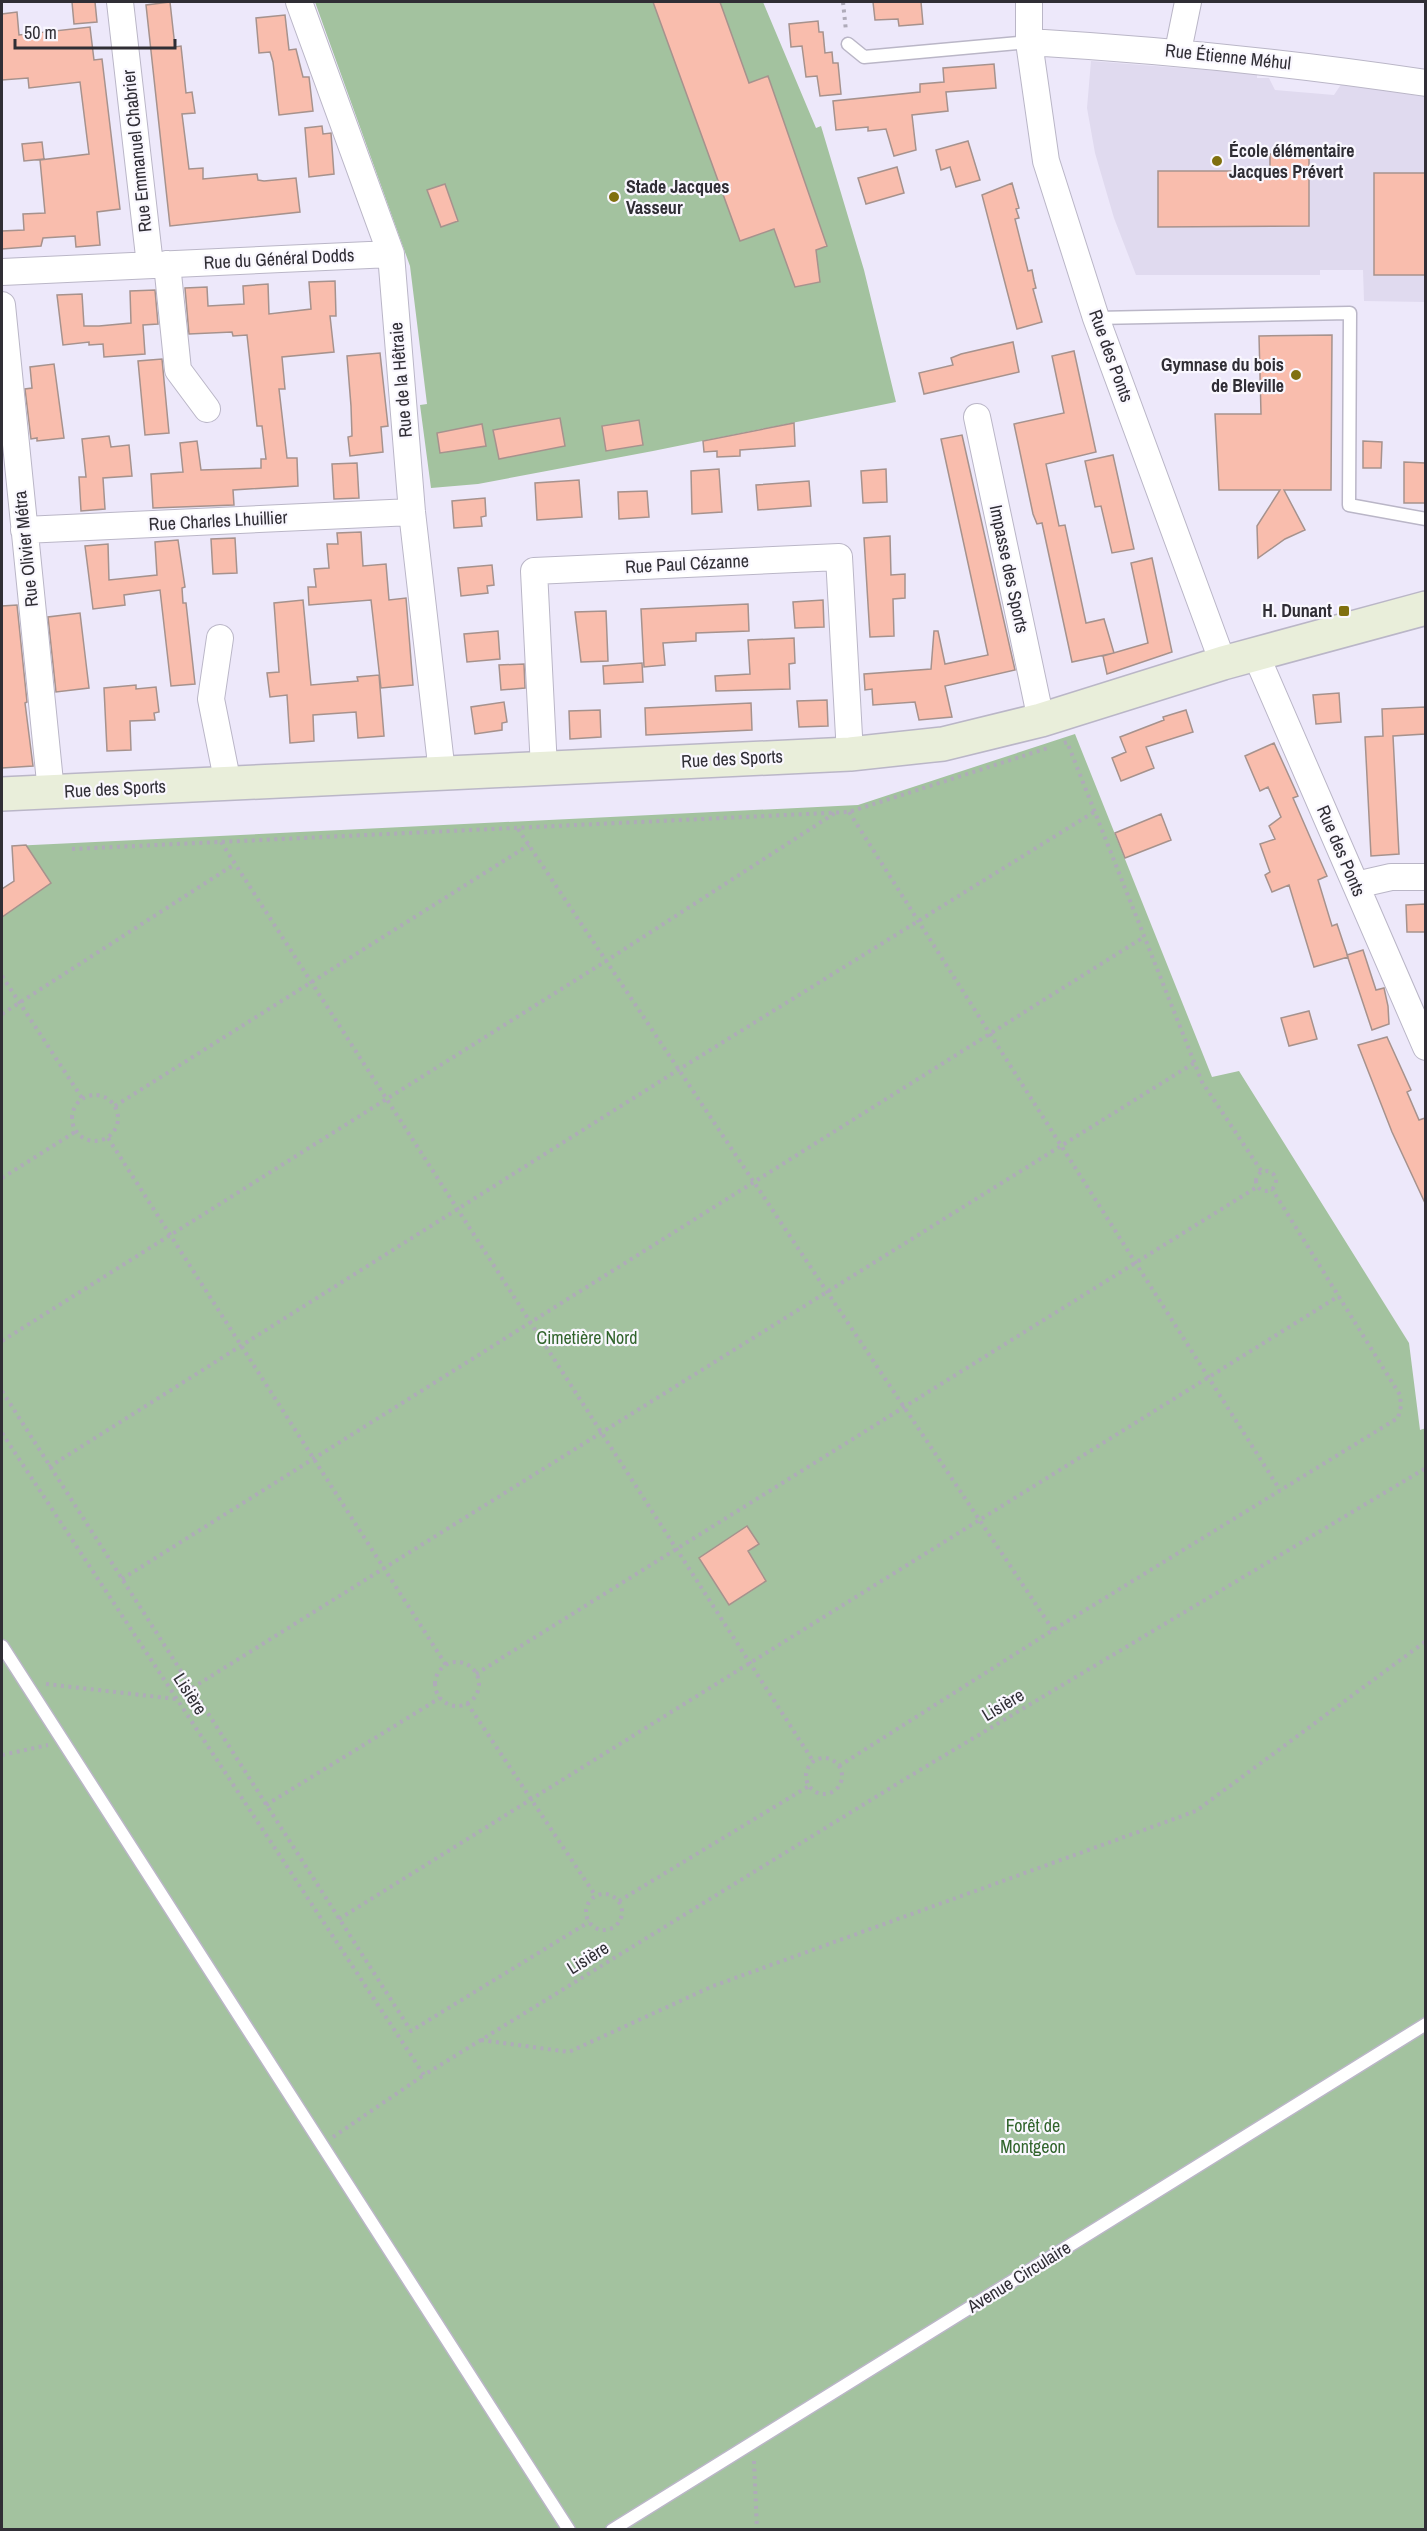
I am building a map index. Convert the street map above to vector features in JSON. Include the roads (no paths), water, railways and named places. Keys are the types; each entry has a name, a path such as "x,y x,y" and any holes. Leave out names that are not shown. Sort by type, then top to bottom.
{"street":[{"name":"Rue Emmanuel Chabrier","path":"120,2 158,265"},
{"name":"Rue de la Hêtraie","path":"299,2 391,254 412,512 442,774"},
{"name":"Rue des Ponts","path":"1029,2 1029,42 1046,161 1096,318 1223,663"},
{"path":"1178,51 1188,2"},
{"name":"Rue Étienne Méhul","path":"1029,42 1178,51 1308,65 1425,83"},
{"name":"Rue du Général Dodds","path":"2,272 391,254"},
{"path":"158,265 178,370 207,409"},
{"name":"Rue Olivier Métra","path":"2,305 51,792"},
{"name":"Impasse des Sports","path":"977,417 1041,720"},
{"name":"Rue Charles Lhuillier","path":"24,530 412,512"},
{"name":"Rue Paul Cézanne","path":"544,768 534,571 827,557 839,557 850,754"},
{"name":"Rue des Sports","path":"2,794 850,754 943,744 1041,720 1223,663 1425,608"},
{"path":"220,638 211,699 228,784"},
{"name":"Rue des Ponts","path":"1256,655 1425,1047"},
{"path":"1356,885 1391,878 1425,877"}],"lane":[{"path":"848,44 864,57 1029,42"},
{"path":"1096,318 1350,313 1349,505 1425,519"},
{"path":"2,1646 569,2529"},
{"name":"Avenue Circulaire","path":"612,2529 1425,2024"}],"place":[{"name":"École élémentaire Jacques Prévert","path":"1217,161"},
{"name":"Stade Jacques Vasseur","path":"614,197"},
{"name":"Gymnase du bois de Bleville","path":"1296,375"},
{"name":"H. Dunant","path":"1344,611"}],"park label":[{"name":"Cimetière Nord","path":"587,1338"},
{"name":"Forêt de Montgeon","path":"1033,2136"}]}
